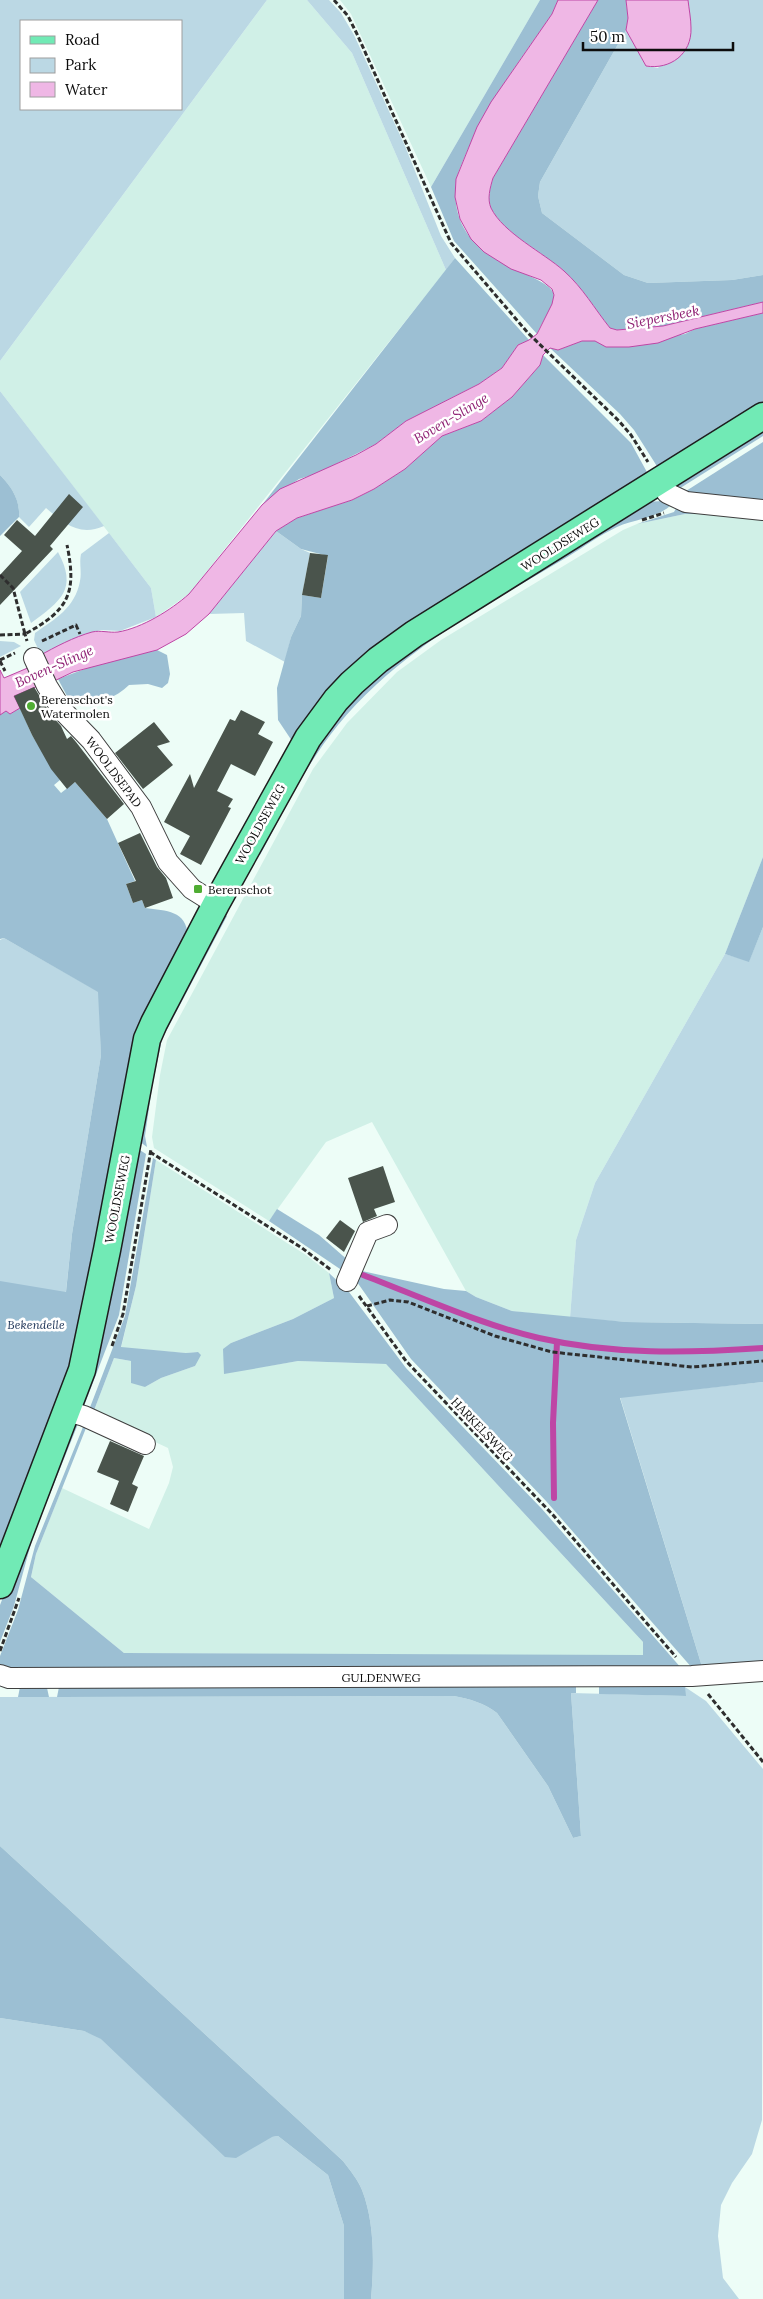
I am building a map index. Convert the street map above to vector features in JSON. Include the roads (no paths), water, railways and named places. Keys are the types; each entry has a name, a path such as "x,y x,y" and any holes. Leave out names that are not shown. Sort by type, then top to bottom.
{"main road":[{"name":"WOOLDSEWEG","path":"0,1585 67,1411 88,1345 147,1039 216,904 308,738 336,700 352,683 378,660 414,634 668,490 763,416"}],"street":[{"path":"668,490 686,502 763,510"},
{"name":"WOOLDSEPAD","path":"34,658 47,686 62,710 91,740 141,807 168,862 192,889 216,904"},
{"path":"347,1281 368,1232 387,1225"},
{"path":"67,1411 84,1416 145,1444"},
{"name":"GULDENWEG","path":"0,1675 9,1678 692,1676 763,1671"}],"water":[{"name":"Boven-Slinge","path":"558,0 598,0 493,178 489,197 491,208 514,234 556,264 571,278 610,328 617,330 663,326 763,302 763,313 695,329 658,343 629,347 606,347 595,341 582,341 558,350 550,348 543,355 540,365 512,397 481,421 442,436 405,469 374,489 352,500 297,518 276,531 209,614 186,634 157,650 73,672 52,682 39,656 85,634 95,631 118,632 127,630 137,627 165,612 189,594 262,505 280,489 356,455 376,444 406,421 479,384 502,368 518,345 537,334 552,304 554,295 552,289 541,280 511,269 484,252 471,239 460,219 455,197 456,179 477,127 491,102 552,14"},
{"path":"626,0 688,0 691,25 688,45 684,53 671,63 655,67 646,66 626,30 628,18"},
{"path":"30,667 38,686 14,696 20,708 10,714 6,711 0,715 0,670 4,678"}],"waterway":[{"path":"363,1275 495,1326 567,1344 623,1350 679,1352 763,1348"},
{"path":"554,1498 553,1423 557,1342"}],"place":[{"name":"Berenschot's Watermolen","path":"31,706"},
{"name":"Berenschot","path":"198,889"}],"water label":[{"name":"Siepersbeek","path":"663,317"}],"park label":[{"name":"Bekendelle","path":"36,1324"}]}
